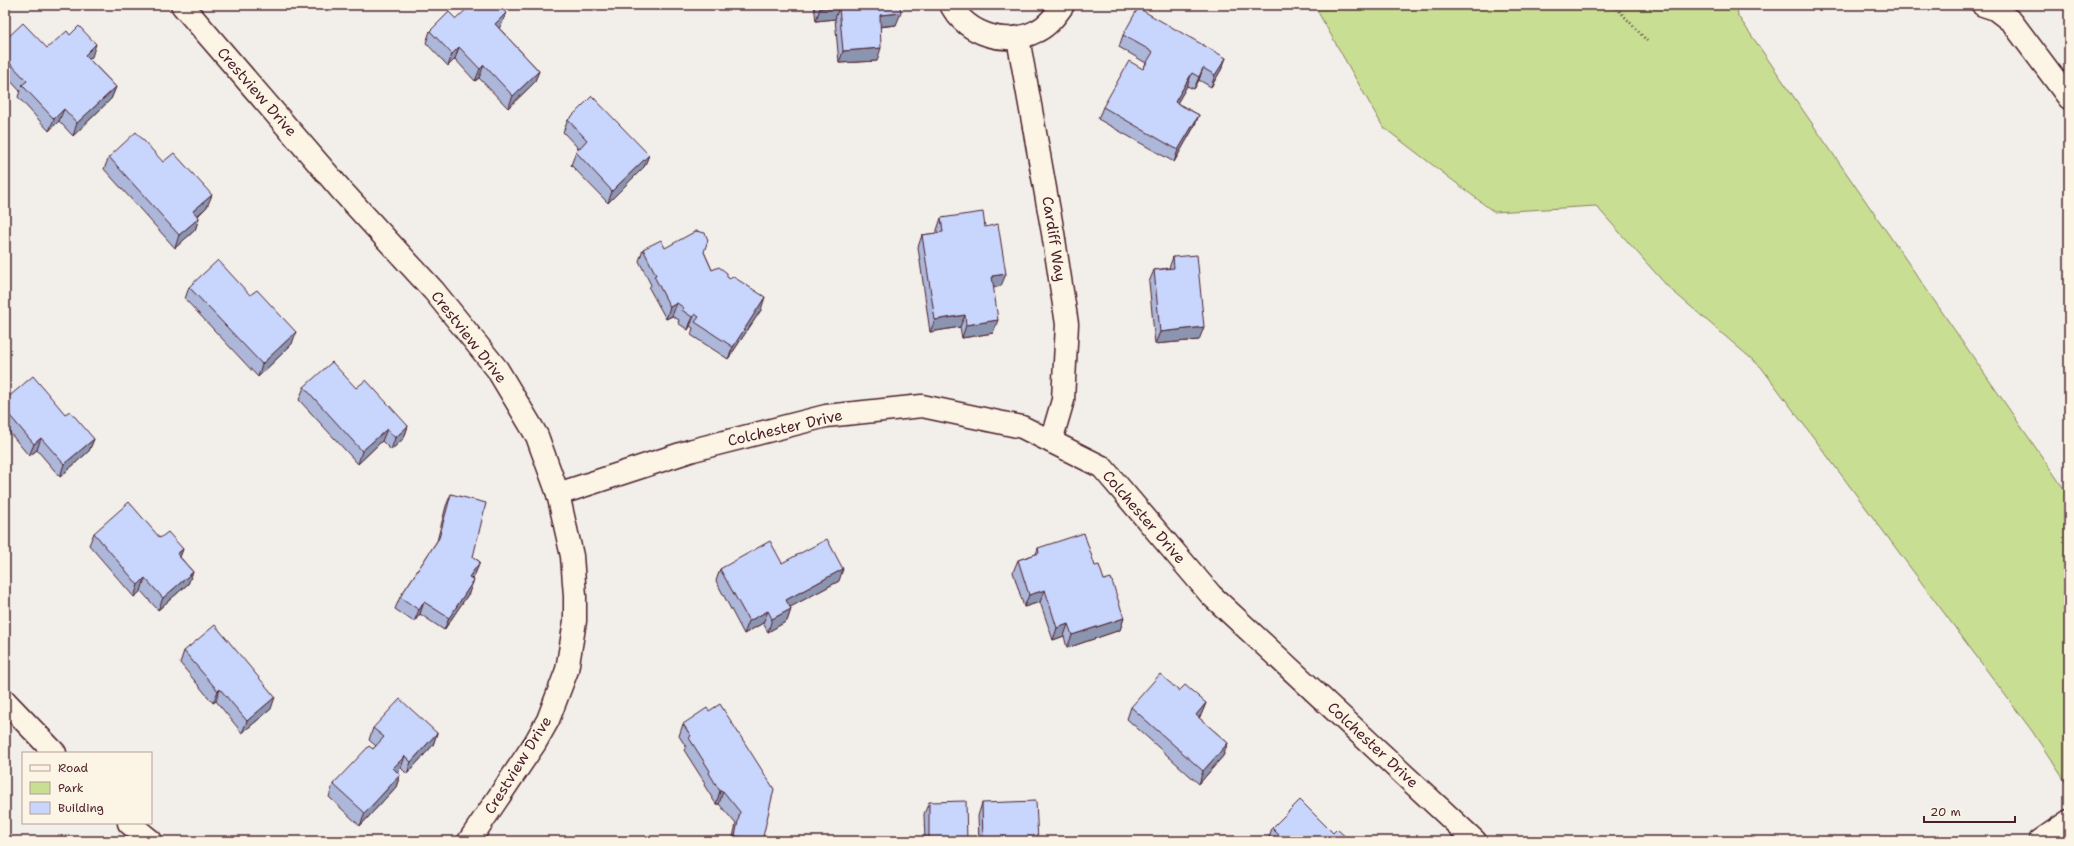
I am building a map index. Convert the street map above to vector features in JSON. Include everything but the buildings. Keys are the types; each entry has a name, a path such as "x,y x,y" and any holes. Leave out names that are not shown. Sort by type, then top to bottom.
{"street":[{"name":"Crestview Drive","path":"182,5 342,192 434,291 497,369 537,436 558,494 572,556 575,596 575,621 567,670 548,720 542,731 469,841"},
{"path":"951,5 957,16 975,30 996,38 1018,38 1038,31 1054,18 1063,5"},
{"path":"1983,5 1995,9 2012,22 2069,98"},
{"name":"Cardiff Way","path":"1018,38 1053,233 1067,324 1063,400 1051,441"},
{"name":"Colchester Drive","path":"558,494 693,450 826,416 872,410 922,406 1022,427 1102,467 1211,595 1475,841"},
{"path":"5,701 54,752"},
{"path":"2040,841 2069,821"},
{"path":"130,824 151,841"}],"path":[{"path":"1614,5 1647,41"}],"green space":[{"path":"1314,5 1737,5 1738,16 2069,496 2069,787 2032,731 1761,367 1668,287 1596,206 1494,212 1383,127"}]}
